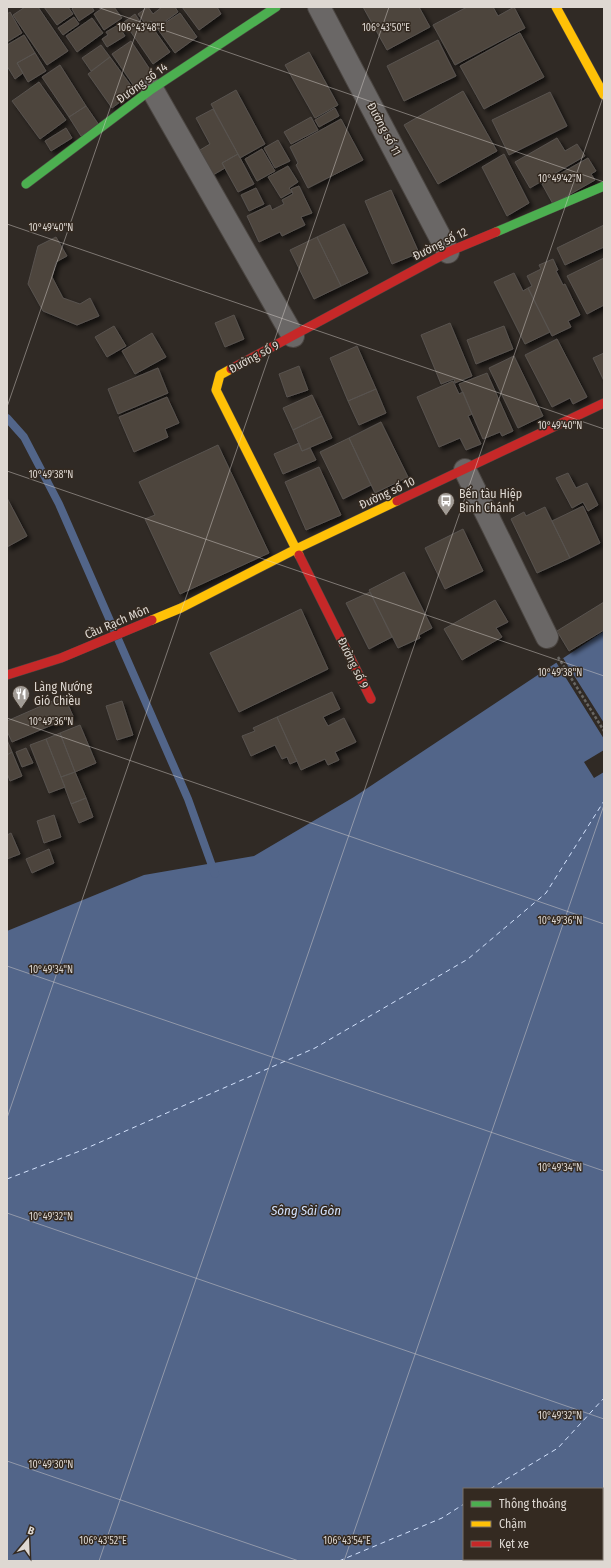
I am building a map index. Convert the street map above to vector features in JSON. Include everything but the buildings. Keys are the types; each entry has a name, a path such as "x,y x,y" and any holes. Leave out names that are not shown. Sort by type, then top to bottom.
{"street":[{"name":"Đường số 14","path":"26,184 152,89 276,7"},
{"name":"Đường số 11","path":"319,7 448,252"},
{"path":"556,7 604,95"},
{"name":"Đường số 9","path":"152,89 292,336 220,376 216,390 371,699"},
{"name":"Đường số 12","path":"292,336 448,252 604,186"},
{"name":"Đường số 10","path":"181,608 296,549 604,403"},
{"path":"465,470 547,637"},
{"name":"Cầu Rạch Môn","path":"7,675 61,658 181,608"}],"path":[{"path":"547,637 559,660 604,731"}],"water":[{"name":"Sông Sài Gòn","path":"604,631 604,1561 7,1561 7,931 144,875 254,856 354,797"}],"pier":[{"path":"563,658 604,723 604,739 556,662"},
{"path":"604,750 604,772 594,778 584,762"}],"waterway":[{"path":"7,418 24,437 59,504 188,799 215,874"}],"ferry route":[{"path":"7,1179 80,1151 315,1048 468,959 546,893 604,801"},
{"path":"492,1488 558,1448 604,1398"},
{"path":"339,1561 442,1518 463,1505"}],"traffic: fast":[{"path":"26,184 152,89 276,7"},
{"path":"496,232 604,186"}],"traffic: slow":[{"path":"556,7 604,95"},
{"path":"231,369 220,375 216,390 299,555"},
{"path":"152,620 181,608 296,549 397,501"}],"traffic: jam":[{"path":"231,369 448,252 496,232"},
{"path":"397,501 604,403"},
{"path":"299,555 371,699"},
{"path":"7,675 61,658 152,620"}],"place":[{"name":"Bến tàu Hiệp Bình Chánh","path":"446,516"},
{"name":"Làng Nướng Gió Chiều","path":"21,709"}]}
